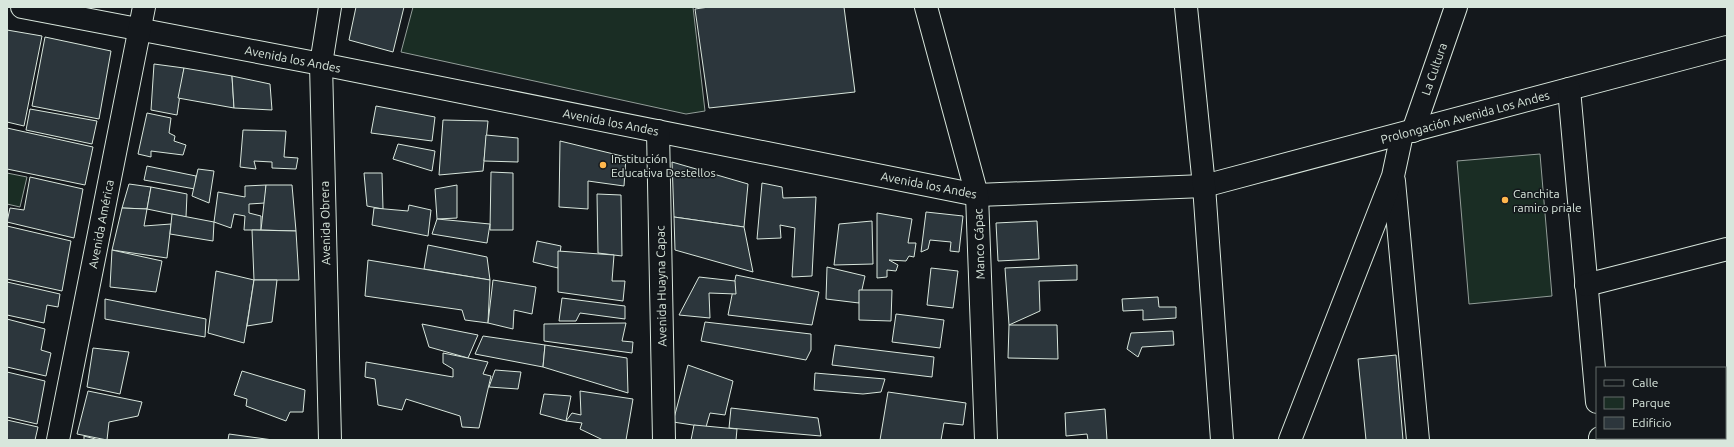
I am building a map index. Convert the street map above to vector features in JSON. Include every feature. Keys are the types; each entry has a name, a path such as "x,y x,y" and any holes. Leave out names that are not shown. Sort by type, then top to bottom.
{"street":[{"name":"Avenida los Andes","path":"22,7 321,64 977,195 1204,186"},
{"name":"Avenida América","path":"58,440 144,7"},
{"name":"Avenida Obrera","path":"330,7 321,64 330,440"},
{"name":"Manco Cápac","path":"926,7 977,195 986,440"},
{"path":"1186,7 1204,186 1222,440"},
{"name":"La Cultura","path":"1393,176 1408,132 1456,7"},
{"name":"Prolongación Avenida Los Andes","path":"1204,186 1727,47"},
{"path":"1568,89 1596,391"},
{"name":"Avenida Huayna Capac","path":"658,131 664,440"},
{"path":"1290,440 1393,176"},
{"path":"1393,176 1418,440"},
{"path":"1586,285 1727,249"}],"green space":[{"path":"413,7 693,7 705,111 686,114 401,52"},
{"path":"1540,154 1552,296 1469,304 1457,161"},
{"path":"7,173 27,177 20,207 7,204"}],"building":[{"path":"356,7 404,7 393,52 349,40"},
{"path":"709,7 844,7 855,92 709,108 695,9"},
{"path":"7,30 42,36 24,126 7,122"},
{"path":"45,37 111,51 99,119 32,106"},
{"path":"154,64 184,68 177,115 151,110"},
{"path":"184,68 232,76 234,108 178,98"},
{"path":"232,76 270,84 272,110 234,108"},
{"path":"376,106 435,117 432,141 371,133"},
{"path":"30,109 97,121 92,144 26,130"},
{"path":"147,113 171,118 169,133 175,136 174,141 186,145 183,155 151,151 151,157 138,154"},
{"path":"443,120 488,121 483,171 439,175"},
{"path":"7,128 93,147 85,185 7,169"},
{"path":"243,130 286,131 284,157 298,158 296,169 272,168 272,162 254,161 256,169 240,167"},
{"path":"486,135 518,138 518,162 484,161"},
{"path":"560,141 626,157 624,186 588,181 588,209 559,207"},
{"path":"398,144 435,151 432,171 393,159"},
{"path":"672,162 748,184 744,227 674,217"},
{"path":"147,166 196,176 195,189 144,180"},
{"path":"198,169 214,171 209,203 192,196"},
{"path":"491,172 513,173 513,230 490,230"},
{"path":"364,173 382,173 383,209 367,206"},
{"path":"30,177 83,189 74,238 7,222 10,208 24,210"},
{"path":"762,183 782,187 783,198 816,197 812,276 792,277 795,228 780,225 781,238 757,239"},
{"path":"129,184 151,187 147,209 122,208"},
{"path":"266,185 265,203 249,204 249,213 261,216 261,230 244,230 245,216 234,214 231,228 214,222 218,192 245,197 245,186"},
{"path":"266,185 292,185 296,231 261,230"},
{"path":"457,185 457,218 437,219 435,189"},
{"path":"151,187 187,194 186,217 147,209"},
{"path":"597,194 621,195 622,256 598,253"},
{"path":"409,205 431,210 428,236 372,225 374,208 408,211"},
{"path":"122,208 147,209 144,226 171,224 167,258 112,250"},
{"path":"926,212 963,216 959,252 950,251 951,242 930,240 928,249 921,252"},
{"path":"877,213 912,219 908,243 916,243 914,257 909,256 906,261 889,260 898,265 896,271 887,270 887,277 877,278"},
{"path":"172,214 214,222 213,241 170,234"},
{"path":"674,217 744,227 753,272 675,250"},
{"path":"437,219 490,224 487,243 432,234"},
{"path":"872,221 873,264 834,265 839,224"},
{"path":"1037,221 1039,259 998,261 996,223"},
{"path":"7,226 71,241 62,291 7,279"},
{"path":"252,230 296,231 299,280 254,280"},
{"path":"537,241 561,246 558,268 533,262"},
{"path":"428,245 487,257 490,280 424,269"},
{"path":"112,250 162,261 156,292 110,287"},
{"path":"558,251 614,255 612,281 625,281 623,301 558,292"},
{"path":"368,260 490,280 488,323 465,320 462,310 365,296"},
{"path":"1077,265 1077,280 1039,281 1040,311 1009,325 1005,268"},
{"path":"827,267 865,276 859,303 826,299"},
{"path":"931,268 958,271 953,308 927,305"},
{"path":"216,271 254,280 244,343 208,333"},
{"path":"736,275 819,292 812,325 728,315"},
{"path":"699,277 735,281 736,294 709,293 710,318 679,315"},
{"path":"254,280 277,280 272,322 247,326"},
{"path":"493,280 536,287 532,314 514,310 513,329 488,323"},
{"path":"7,282 60,294 58,307 47,305 44,323 7,315"},
{"path":"859,290 892,290 891,321 859,320"},
{"path":"1158,297 1159,307 1176,307 1176,318 1143,320 1143,310 1123,311 1122,299"},
{"path":"562,298 625,306 625,319 580,313 576,321 559,321"},
{"path":"105,299 206,319 205,337 105,319"},
{"path":"896,314 944,320 940,348 892,342"},
{"path":"7,319 45,329 41,350 51,353 46,376 7,367"},
{"path":"705,322 811,334 811,350 806,360 701,341"},
{"path":"626,323 622,341 633,342 632,353 544,341 544,324"},
{"path":"422,324 478,335 468,358 429,347"},
{"path":"1009,325 1057,325 1058,359 1008,358"},
{"path":"1173,331 1174,345 1142,347 1138,357 1127,349 1131,333"},
{"path":"483,336 545,345 543,367 475,354"},
{"path":"545,345 627,358 628,393 543,367"},
{"path":"835,345 934,357 932,377 832,365"},
{"path":"93,348 129,352 120,394 87,387"},
{"path":"443,353 488,362 483,374 491,376 479,428 462,427 460,416 406,399 402,410 378,405 375,379 365,377 366,362 453,377 453,369 443,363"},
{"path":"1396,355 1403,440 1366,440 1358,359"},
{"path":"688,365 733,381 725,415 710,413 706,427 673,422"},
{"path":"495,370 521,372 518,389 489,387"},
{"path":"242,371 305,390 303,412 290,412 286,421 246,406 247,399 234,395"},
{"path":"7,372 45,381 37,424 7,417"},
{"path":"815,373 885,379 881,392 863,394 814,390"},
{"path":"88,391 142,402 138,416 109,422 107,440 77,434"},
{"path":"580,391 633,399 626,440 603,440 580,429 582,423 566,421 572,413 581,415"},
{"path":"888,392 966,403 963,425 944,423 941,440 880,440"},
{"path":"544,394 571,396 566,421 540,414"},
{"path":"731,408 818,418 821,436 729,428"},
{"path":"1105,409 1107,440 1088,440 1087,434 1066,436 1065,413"},
{"path":"7,420 38,427 35,440 7,440"},
{"path":"694,425 737,429 736,440 691,440"},
{"path":"229,434 273,440 228,440"},
{"path":"84,436 99,440 84,440"}],"place":[{"name":"Institución Educativa Destellos","path":"603,165"},
{"name":"Canchita ramiro priale","path":"1505,200"}]}
